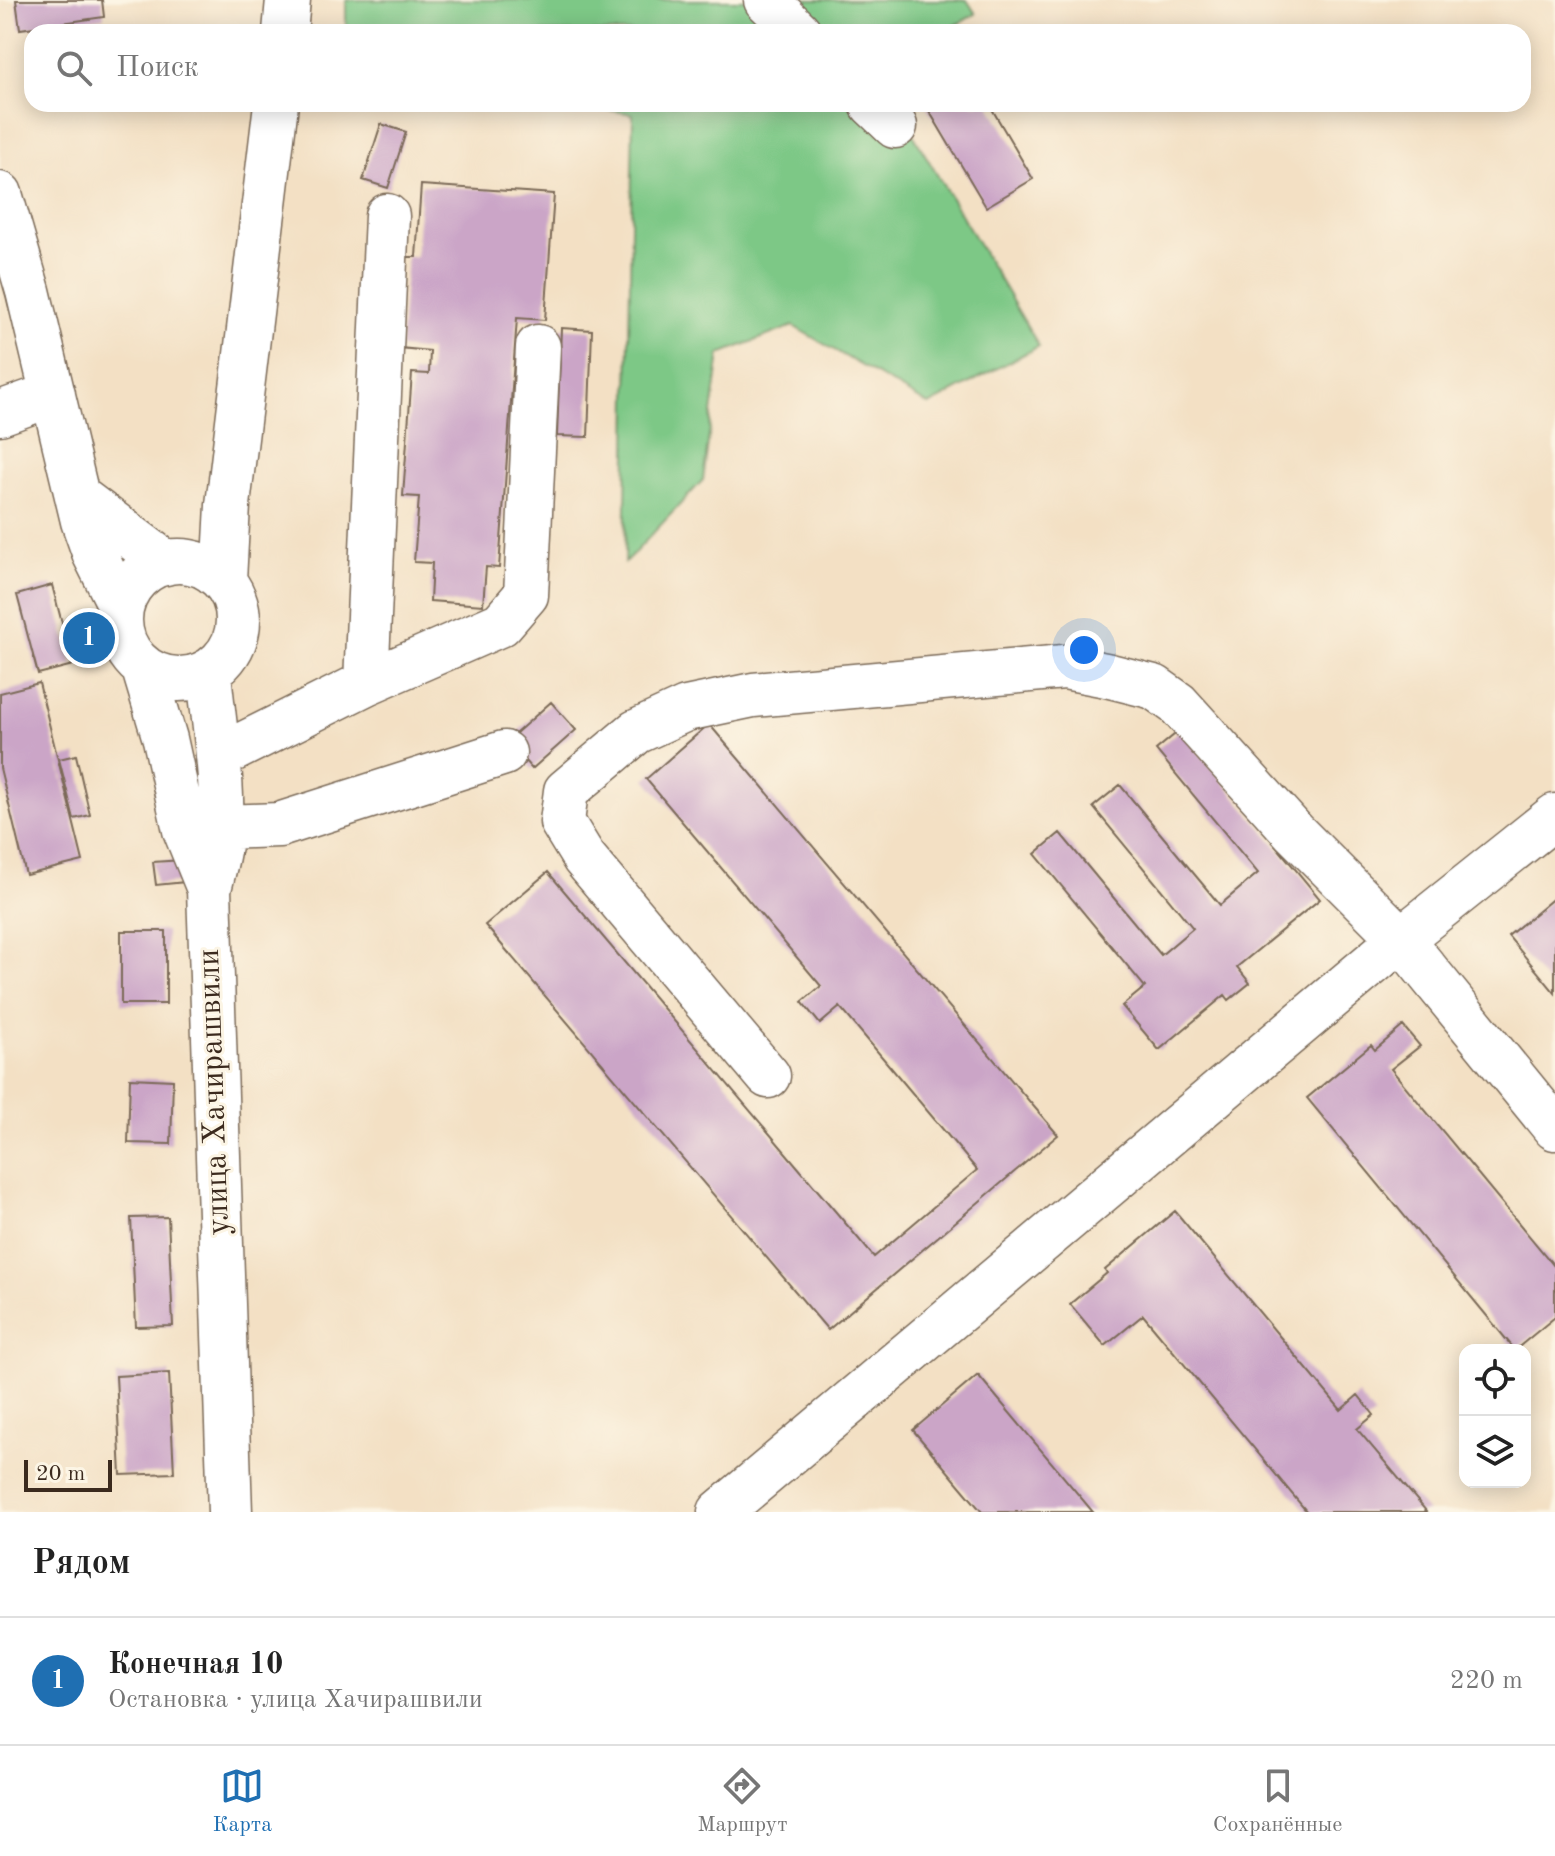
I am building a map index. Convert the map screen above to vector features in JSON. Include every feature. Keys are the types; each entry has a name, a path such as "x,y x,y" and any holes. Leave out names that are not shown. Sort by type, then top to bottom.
{"street":[{"path":"286,24 288,0"},
{"path":"766,0 791,24"},
{"path":"193,568 228,505 275,112"},
{"path":"0,194 28,291 77,496 95,555 121,607"},
{"path":"366,683 387,216"},
{"path":"218,757 366,683 501,624 526,595 538,347"},
{"path":"0,413 53,394"},
{"path":"77,496 193,568 236,605 238,624 228,652 209,674 185,680 165,677 144,669 132,658 122,640 118,621 121,607 133,585 147,572 193,568"},
{"path":"768,1076 584,858 562,822 566,791 636,732 686,709 753,695 1064,667 1154,687 1178,704 1294,832 1401,939 1555,1128"},
{"path":"144,669 165,739 185,830 209,889"},
{"name":"улица Хачирашвили","path":"209,674 218,757 221,827 219,850 209,889 230,1512"},
{"path":"221,827 279,825 504,753"},
{"path":"720,1512 1401,939 1555,816"}],"green space":[{"path":"346,0 967,0 976,14 958,24 346,24"},
{"path":"620,112 900,112 1039,346 929,405 793,326 720,354 703,480 625,563 633,114"}],"building":[{"path":"16,0 102,0 104,17 55,24 24,24 24,28 20,29"},
{"path":"930,112 994,112 1033,179 986,207"},
{"path":"381,124 406,132 388,188 363,180"},
{"path":"421,185 554,194 545,320 517,318 499,568 486,567 483,605 430,601 432,563 414,562 419,497 403,496 412,373 429,374 430,351 400,348 407,257 416,257"},
{"path":"561,328 592,330 588,437 557,436"},
{"path":"52,585 73,665 38,674 17,595"},
{"path":"39,683 83,861 26,875 0,768 0,693"},
{"path":"551,702 576,730 532,769 507,741"},
{"path":"709,724 1058,1135 828,1330 485,925 548,872 874,1257 977,1170 840,1007 820,1024 802,1002 821,986 646,779"},
{"path":"1180,730 1320,899 1237,967 1250,983 1229,1000 1225,995 1159,1050 1122,1006 1145,987 1035,854 1060,833 1161,955 1193,928 1093,807 1120,785 1220,905 1258,873 1156,750"},
{"path":"76,755 90,815 74,819 59,759"},
{"path":"183,860 185,882 156,885 153,862"},
{"path":"1555,897 1555,993 1508,936"},
{"path":"121,931 166,931 166,1004 121,1004"},
{"path":"1403,1026 1420,1046 1391,1069 1555,1267 1555,1317 1522,1344 1510,1344 1307,1098 1371,1045 1375,1050"},
{"path":"130,1078 173,1080 171,1144 128,1143"},
{"path":"1175,1211 1341,1410 1358,1395 1374,1415 1357,1429 1427,1512 1307,1512 1143,1315 1105,1346 1070,1304"},
{"path":"168,1217 173,1326 136,1327 131,1218"},
{"path":"169,1373 174,1473 121,1475 116,1376"},
{"path":"978,1375 1093,1512 982,1512 913,1430"}],"place":[{"name":"Конечная 10","path":"89,638"}]}
